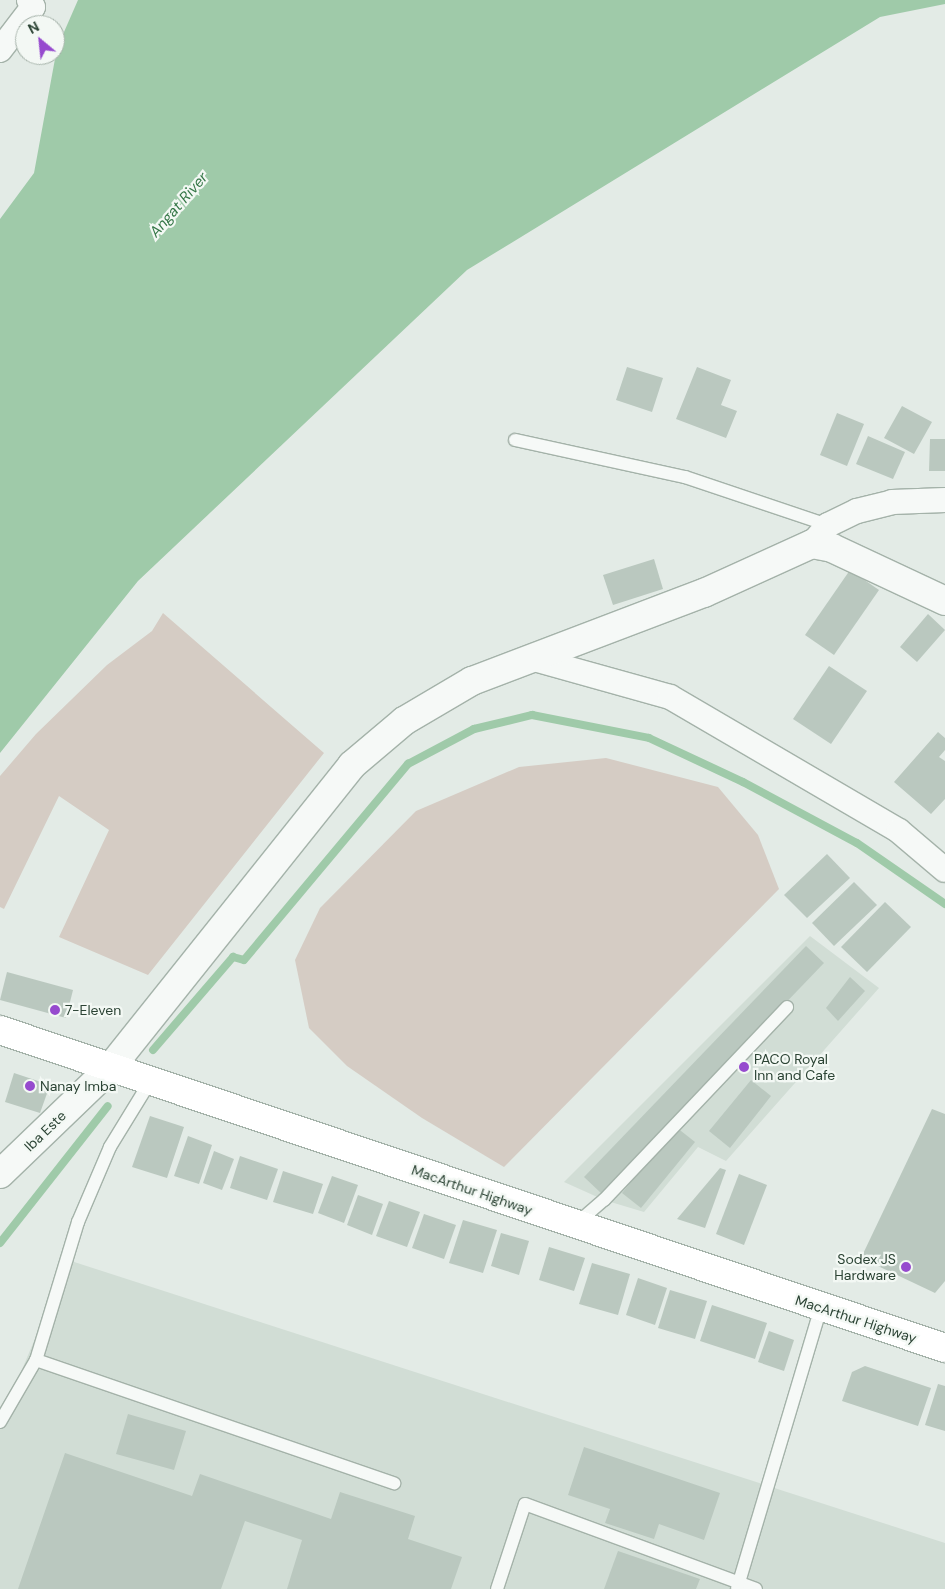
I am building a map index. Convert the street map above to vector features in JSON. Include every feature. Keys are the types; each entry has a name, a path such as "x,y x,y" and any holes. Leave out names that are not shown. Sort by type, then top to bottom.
{"highway":[{"name":"MacArthur Highway","path":"0,1030 945,1348"}],"street":[{"path":"0,50 33,7 29,0"},
{"path":"945,500 892,502 857,510 820,534 832,548 945,601"},
{"name":"Iba Este","path":"0,1174 111,1067 352,765 404,721 472,681 704,593 820,534"},
{"path":"534,659 670,697 899,831 945,870"}],"lane":[{"path":"515,440 685,477 820,534"},
{"path":"575,1224 604,1200 787,1007"},
{"path":"0,1422 36,1360 78,1222 110,1147 150,1080"},
{"path":"738,1586 821,1307"},
{"path":"36,1360 394,1482"},
{"path":"496,1589 525,1504 738,1586 756,1589"}],"shaded area":[{"path":"163,613 324,753 148,975 59,937 109,830 59,796 4,909 0,907 0,776 36,734 107,665 152,631"},
{"path":"606,758 718,787 758,835 779,889 504,1167 422,1118 347,1066 309,1028 295,960 320,908 416,811 519,767"},
{"name":"PACO Royal Inn and Cafe","path":"810,936 879,988 726,1161 698,1147 644,1212 604,1200 564,1182"},
{"path":"68,1260 945,1543 945,1589 0,1589 0,1422"}],"water":[{"name":"Angat River","path":"78,0 945,0 945,4 880,17 467,270 138,581 0,753 0,219 34,173 54,65 65,65 65,30"}],"building":[{"path":"627,367 663,378 652,412 616,400"},
{"path":"697,367 731,380 721,405 737,411 726,438 676,419"},
{"path":"902,406 932,422 914,454 884,438"},
{"path":"837,413 864,424 847,466 820,455"},
{"path":"868,436 905,452 893,479 856,464"},
{"path":"930,439 945,439 945,471 929,471"},
{"path":"654,559 663,589 613,605 603,575"},
{"path":"850,570 879,590 834,655 805,635"},
{"path":"928,614 945,630 917,662 900,647"},
{"path":"829,666 867,691 831,744 793,719"},
{"path":"938,732 945,738 945,750 939,757 945,761 945,799 931,814 894,782"},
{"path":"827,854 850,878 807,918 784,895"},
{"path":"854,882 877,905 834,946 812,923"},
{"path":"885,902 911,927 867,972 841,947"},
{"path":"806,946 824,963 602,1194 584,1177"},
{"path":"7,972 73,990 66,1018 0,1000"},
{"path":"850,977 865,991 838,1021 826,1008"},
{"path":"14,1073 50,1085 40,1113 5,1102"},
{"path":"751,1080 771,1096 730,1148 709,1131"},
{"path":"932,1109 945,1114 945,1281 935,1293 861,1258"},
{"path":"150,1116 184,1127 167,1178 132,1167"},
{"path":"676,1127 695,1142 641,1208 622,1193"},
{"path":"188,1136 212,1145 199,1184 174,1176"},
{"path":"214,1151 234,1159 222,1190 203,1183"},
{"path":"240,1156 278,1169 267,1200 230,1188"},
{"path":"720,1168 726,1170 705,1228 677,1219"},
{"path":"283,1171 323,1184 313,1214 273,1202"},
{"path":"739,1174 767,1185 744,1245 716,1234"},
{"path":"332,1176 358,1185 344,1223 318,1213"},
{"path":"358,1195 383,1204 372,1235 347,1225"},
{"path":"389,1201 420,1212 407,1247 376,1236"},
{"path":"424,1214 456,1225 444,1259 412,1248"},
{"path":"463,1220 497,1230 483,1273 449,1263"},
{"path":"501,1233 529,1241 519,1275 491,1266"},
{"path":"549,1247 585,1258 574,1291 539,1280"},
{"path":"592,1263 630,1274 618,1315 579,1304"},
{"path":"638,1278 667,1288 655,1325 626,1315"},
{"path":"670,1290 707,1301 695,1339 658,1328"},
{"path":"712,1305 767,1323 755,1359 700,1341"},
{"path":"769,1331 794,1340 784,1371 758,1362"},
{"path":"865,1366 931,1388 918,1426 842,1401 852,1372"},
{"path":"938,1384 945,1386 945,1431 925,1425"},
{"path":"128,1414 186,1431 174,1470 116,1454"},
{"path":"584,1447 720,1493 704,1540 659,1524 654,1539 605,1523 610,1509 568,1495"},
{"path":"65,1453 192,1496 200,1474 331,1519 340,1492 415,1516 408,1539 462,1557 451,1589 287,1589 302,1540 245,1521 221,1589 18,1589"},
{"path":"618,1551 700,1579 696,1589 604,1589"}],"waterway":[{"path":"153,1050 233,957 244,960 408,764 474,729 532,715 649,738 743,782 857,843 945,904"},
{"path":"0,1243 108,1106"}],"place":[{"name":"7-Eleven","path":"55,1010"},
{"name":"PACO Royal Inn and Cafe","path":"744,1067"},
{"name":"Nanay Imba","path":"30,1086"},
{"name":"Sodex JS Hardware","path":"906,1267"}]}
